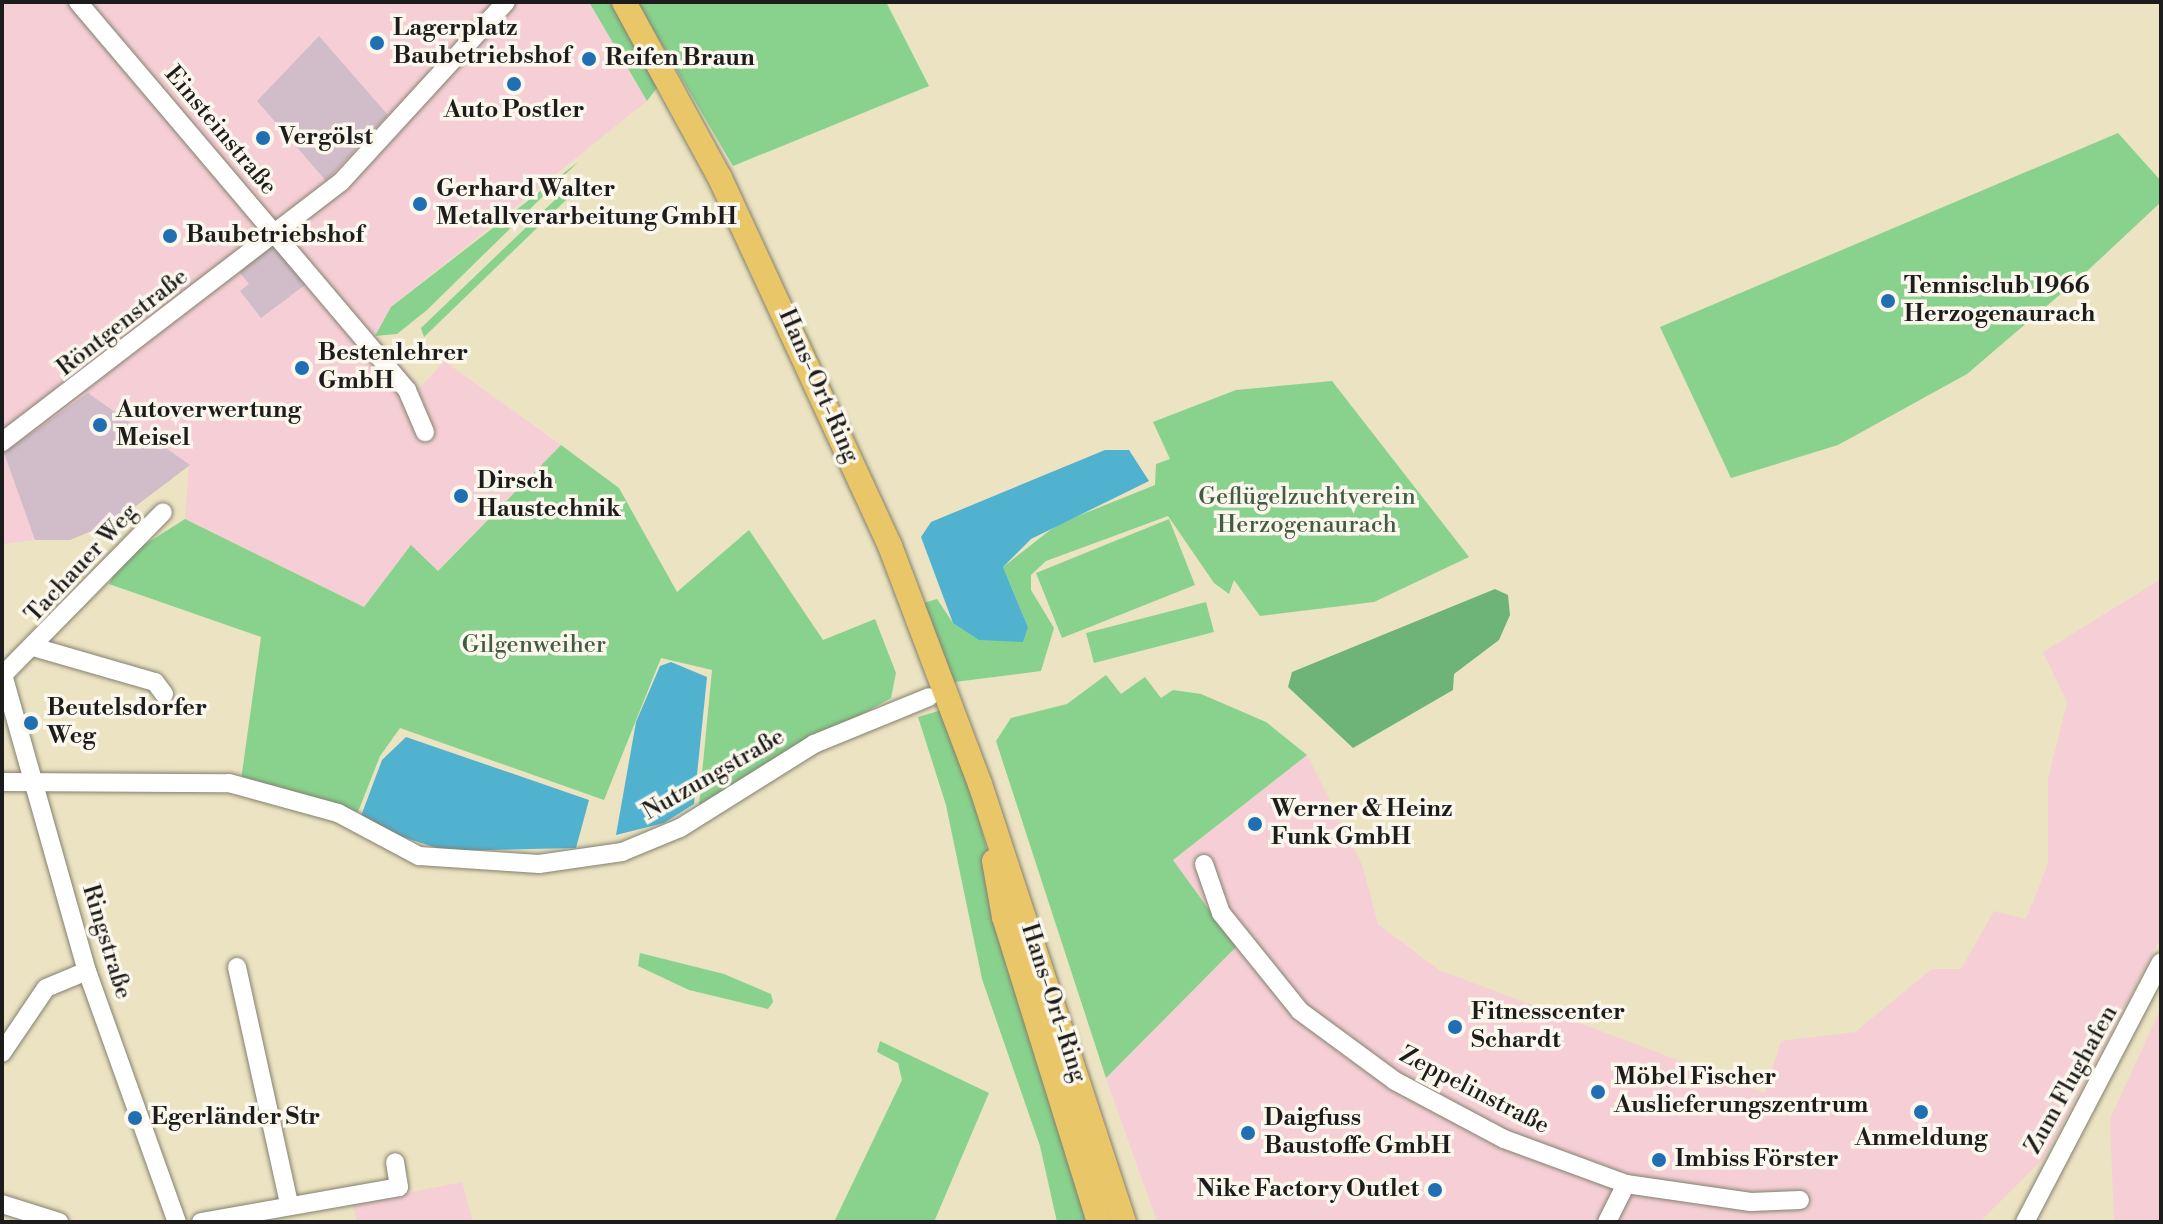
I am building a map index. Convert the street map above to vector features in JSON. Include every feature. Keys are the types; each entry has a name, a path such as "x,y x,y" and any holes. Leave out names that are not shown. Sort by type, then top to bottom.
{"main road":[{"name":"Hans-Ort-Ring","path":"624,2 796,334 939,673 980,784 1124,1222"},
{"name":"Hans-Ort-Ring","path":"980,784 1004,917 1099,1222"}],"street":[{"name":"Röntgenstraße","path":"2,442 275,234 369,155 506,2"},
{"name":"Einsteinstraße","path":"89,6 407,390 425,432"},
{"name":"Tachauer Weg","path":"3,673 37,648 163,512"},
{"name":"Tachauer Weg","path":"37,648 155,682 164,694"},
{"name":"Ringstraße","path":"3,673 87,971 177,1222"},
{"name":"Nutzungstraße","path":"2,782 229,783 338,813 419,856 539,864 622,852 680,828 828,737 929,697"},
{"name":"Zeppelinstraße","path":"1204,864 1221,913 1300,1011 1395,1081 1504,1139 1626,1184 1776,1201 1800,1200"},
{"name":"Zum Flughafen","path":"2025,1222 2161,962"},
{"path":"237,967 289,1203"},
{"path":"2,1053 46,988 87,971"},
{"path":"201,1222 289,1203 399,1187 395,1162"},
{"path":"1607,1222 1626,1184"},
{"name":"Zum Flughafen","path":"2037,1222 2038,1195"},
{"path":"1776,1201 1778,1220"},
{"path":"2,1204 59,1222"}],"shaded area":[{"path":"2,2 589,2 647,101 391,307 375,336 420,388 444,361 561,445 437,571 411,546 364,607 185,519 189,465 4,453 35,540 2,544"},
{"path":"319,36 388,115 326,181 257,101"},
{"path":"275,234 313,279 261,318 240,291 249,284 240,273"},
{"path":"88,393 190,465 116,521 70,540 35,540 4,453"},
{"path":"2161,579 2161,938 2045,1157 1980,1222 1157,1222 1106,1078 1236,947 1173,860 1307,755 1362,864 1378,924 1439,970 1765,1093 1781,1041 1855,1032 1932,969 1961,969 1994,911 2026,919 2048,864 2048,779 2067,702 2043,652"},
{"path":"2161,1008 2161,1222 2114,1222 2110,1119"},
{"path":"462,1182 473,1222 357,1222 353,1204"}],"green space":[{"path":"589,2 613,2 660,84 647,101"},
{"path":"637,2 886,2 929,86 733,166"},
{"name":"Tennisclub 1966 Herzogenaurach","path":"2118,133 2161,181 2161,202 2084,274 1967,374 1838,445 1731,478 1660,327"},
{"path":"578,162 427,310 397,334 375,336 391,307"},
{"path":"560,195 566,200 424,337 421,328"},
{"name":"Geflügelzuchtverein Herzogenaurach","path":"1332,381 1469,557 1374,602 1260,616 1234,580 1229,594 1214,583 1168,516 1046,561 1031,575 1031,590 1054,628 1041,671 947,683 917,605 937,599 953,623 1028,627 1003,567 1058,524 1155,485 1156,464 1170,459 1153,422 1236,390"},
{"name":"Gilgenweiher","path":"561,445 619,488 677,592 749,530 823,640 875,619 896,673 891,698 699,805 712,670 661,658 604,800 400,728 380,756 358,812 241,780 261,637 109,584 122,559 185,519 364,607 411,545 438,571"},
{"path":"1169,519 1195,585 1062,638 1036,573"},
{"path":"1495,589 1508,595 1510,615 1499,640 1454,674 1453,690 1353,748 1288,687 1292,672"},
{"path":"1206,602 1214,632 1094,663 1086,633"},
{"path":"1106,675 1121,694 1145,677 1161,698 1173,690 1201,694 1266,722 1307,755 1173,860 1236,947 1106,1078 996,741 1011,718 1067,704"},
{"path":"942,710 973,797 1086,1222 1057,1222 1040,1146 982,979 946,805 918,717"},
{"path":"640,953 724,974 771,994 773,1002 768,1009 689,990 638,966"},
{"path":"880,1041 989,1093 934,1222 834,1222 902,1080 898,1063 877,1052"}],"water":[{"path":"1105,450 1129,450 1149,481 1031,539 1003,567 1028,627 1023,642 979,640 953,623 921,537 931,522"},
{"name":"Gilgenweiher","path":"671,662 707,677 694,804 664,823 616,835 636,722 660,666"},
{"path":"406,737 589,800 576,848 446,851 372,827 361,816 382,760"}],"place":[{"name":"Lagerplatz Baubetriebshof","path":"377,43"},
{"name":"Reifen Braun","path":"589,59"},
{"name":"Auto Postler","path":"514,84"},
{"name":"Vergölst","path":"263,138"},
{"name":"Gerhard Walter Metallverarbeitung GmbH","path":"420,204"},
{"name":"Baubetriebshof","path":"170,236"},
{"name":"Tennisclub 1966 Herzogenaurach","path":"1888,301"},
{"name":"Bestenlehrer GmbH","path":"302,368"},
{"name":"Autoverwertung Meisel","path":"100,425"},
{"name":"Dirsch Haustechnik","path":"461,496"},
{"name":"Beutelsdorfer Weg","path":"31,723"},
{"name":"Werner & Heinz Funk GmbH","path":"1255,824"},
{"name":"Fitnesscenter Schardt","path":"1455,1027"},
{"name":"Möbel Fischer Auslieferungszentrum","path":"1598,1092"},
{"name":"Anmeldung","path":"1921,1112"},
{"name":"Egerländer Str","path":"135,1118"},
{"name":"Daigfuss Baustoffe GmbH","path":"1248,1133"},
{"name":"Imbiss Förster","path":"1659,1160"},
{"name":"Nike Factory Outlet","path":"1435,1190"}]}
